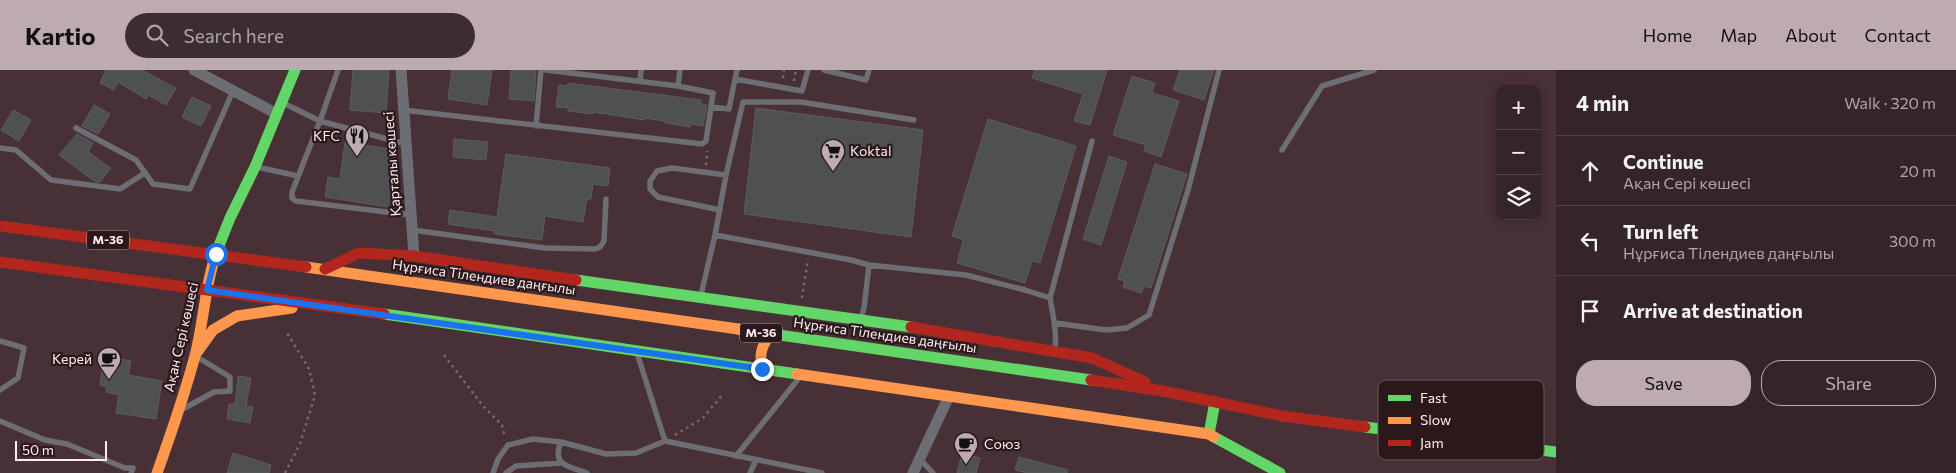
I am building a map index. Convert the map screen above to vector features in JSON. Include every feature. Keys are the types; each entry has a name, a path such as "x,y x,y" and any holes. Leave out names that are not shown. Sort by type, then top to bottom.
{"main road":[{"name":"Ақан Сері көшесі","path":"157,473 179,411 195,356 207,290 216,254 295,70"},
{"name":"Нұрғиса Тілендиев даңғылы","path":"0,226 325,269 1163,391 1282,416 1378,429"},
{"path":"325,269 359,253 414,256 700,298 860,319 1092,358 1163,391"},
{"path":"0,262 314,304 1210,434 1280,473"},
{"path":"456,262 512,296"},
{"path":"195,356 213,330 237,316 314,304"},
{"path":"762,369 759,358 760,349 764,340 772,334"},
{"path":"1210,434 1215,402"}],"street":[{"path":"194,70 277,114"},
{"name":"Қарталы көшесі","path":"401,70 414,256"},
{"path":"913,473 949,396"}],"lane":[{"path":"338,70 292,192 292,198 296,201 411,215"},
{"path":"536,126 541,70"},
{"path":"403,110 702,144 706,141 713,93 678,86 546,70"},
{"path":"584,70 594,76"},
{"path":"640,81 642,70"},
{"path":"678,86 680,70"},
{"path":"711,107 729,109 737,70"},
{"path":"736,80 802,91 808,70"},
{"path":"824,70 866,80 869,70"},
{"path":"1055,323 1106,330 1127,328 1149,315 1188,190 1219,70"},
{"path":"1282,150 1322,86 1374,70"},
{"path":"76,128 136,160 153,184 190,189 233,91"},
{"path":"281,102 320,121 406,144"},
{"path":"700,298 743,102 801,102 914,120"},
{"path":"1054,352 1056,340 1055,323 1050,298 1092,142"},
{"path":"0,148 16,150 51,180 120,189 145,173"},
{"path":"254,167 298,176"},
{"path":"720,210 658,197 650,190 650,181 656,171 672,168 726,175"},
{"path":"412,230 545,248 595,248 600,247 604,241 606,199"},
{"path":"715,234 869,265 966,275 1050,298"},
{"path":"860,319 864,308 869,265"},
{"path":"0,341 24,348 18,378 0,390"},
{"path":"636,351 665,441"},
{"path":"179,411 214,392 230,391 230,377 195,356"},
{"path":"736,456 802,375"},
{"path":"0,421 45,440 67,444 125,468 133,468 131,473"},
{"path":"493,473 498,459 508,445 533,439 561,442 606,454 636,453 665,441 822,473"},
{"path":"561,442 557,452 557,458 561,463"},
{"path":"920,459 933,473"},
{"path":"750,473 756,460"},
{"path":"506,473 516,466 561,463 587,473"}],"path":[{"path":"704,171 707,158 706,141"},
{"path":"801,300 809,252"},
{"path":"285,473 300,444 315,395 309,369 287,333"},
{"path":"444,355 483,406 502,425 508,445"},
{"path":"665,441 703,418 723,394"}],"building":[{"path":"106,70 142,70 176,88 166,105 148,95 146,99 118,82 114,90 100,83"},
{"path":"353,70 389,70 386,113 350,110"},
{"path":"452,70 492,70 487,105 448,99"},
{"path":"511,70 536,70 534,101 509,99"},
{"path":"1035,70 1107,70 1090,125 1074,121 1083,94 1032,78"},
{"path":"1180,70 1214,70 1204,100 1173,90"},
{"path":"1132,76 1155,83 1152,93 1179,101 1161,157 1144,151 1146,145 1113,135"},
{"path":"568,83 701,100 701,104 707,105 703,126 691,124 690,127 645,118 644,120 594,112 593,114 568,111 568,108 556,107 559,85 567,86"},
{"path":"192,97 211,106 201,126 182,117"},
{"path":"94,105 110,114 98,134 82,126"},
{"name":"Koktal","path":"756,108 923,130 911,237 744,214"},
{"path":"13,110 31,120 19,141 1,130"},
{"path":"988,119 1076,146 1040,263 1032,261 1025,283 957,263 963,240 952,236"},
{"path":"77,134 93,143 88,152 111,168 100,182 94,181 59,155"},
{"path":"454,139 488,142 486,160 453,157"},
{"path":"345,142 396,150 390,186 397,187 394,208 325,197 328,177 340,179"},
{"path":"506,154 610,168 608,186 593,184 591,199 587,199 583,222 545,216 542,240 495,234 495,231 448,224 450,210 497,217"},
{"path":"1109,156 1127,162 1101,245 1083,239"},
{"path":"1155,164 1187,174 1151,288 1144,286 1141,293 1123,287 1125,281 1118,279"},
{"path":"110,357 131,361 128,375 162,381 156,419 116,413 119,395 106,392 107,387 100,385 103,363 109,364"},
{"path":"238,376 251,378 246,406 253,407 250,423 227,419 229,404 235,404"},
{"path":"233,453 271,465 269,473 227,473"},
{"path":"962,454 980,458 976,473 957,473"},
{"path":"1019,457 1068,470 1067,473 1028,473 1015,470"}],"traffic: fast":[{"path":"218,248 230,218 255,167 295,70"},
{"path":"576,280 911,327"},
{"path":"384,314 797,374"},
{"path":"738,329 1091,380"},
{"path":"1209,434 1215,402"},
{"path":"1365,427 1378,429"},
{"path":"1214,437 1280,473"},
{"path":"1544,450 1556,452"}],"traffic: slow":[{"path":"157,473 195,356 207,288 218,248"},
{"path":"306,267 738,329"},
{"path":"195,355 213,330 237,316 292,308"},
{"path":"762,369 762,350 765,342 772,334"},
{"path":"797,374 1209,434 1214,437"}],"traffic: jam":[{"path":"0,226 306,267"},
{"path":"325,269 359,253 414,256 576,280"},
{"path":"0,262 384,314"},
{"path":"911,327 1092,358 1145,382"},
{"path":"1091,380 1163,391 1282,416 1365,427"}],"place":[{"name":"KFC","path":"357,157"},
{"name":"Koktal","path":"833,172"},
{"name":"Керей","path":"109,380"},
{"name":"Союз","path":"966,465"}],"route":[{"path":"216,254 207,290 762,369"}]}
